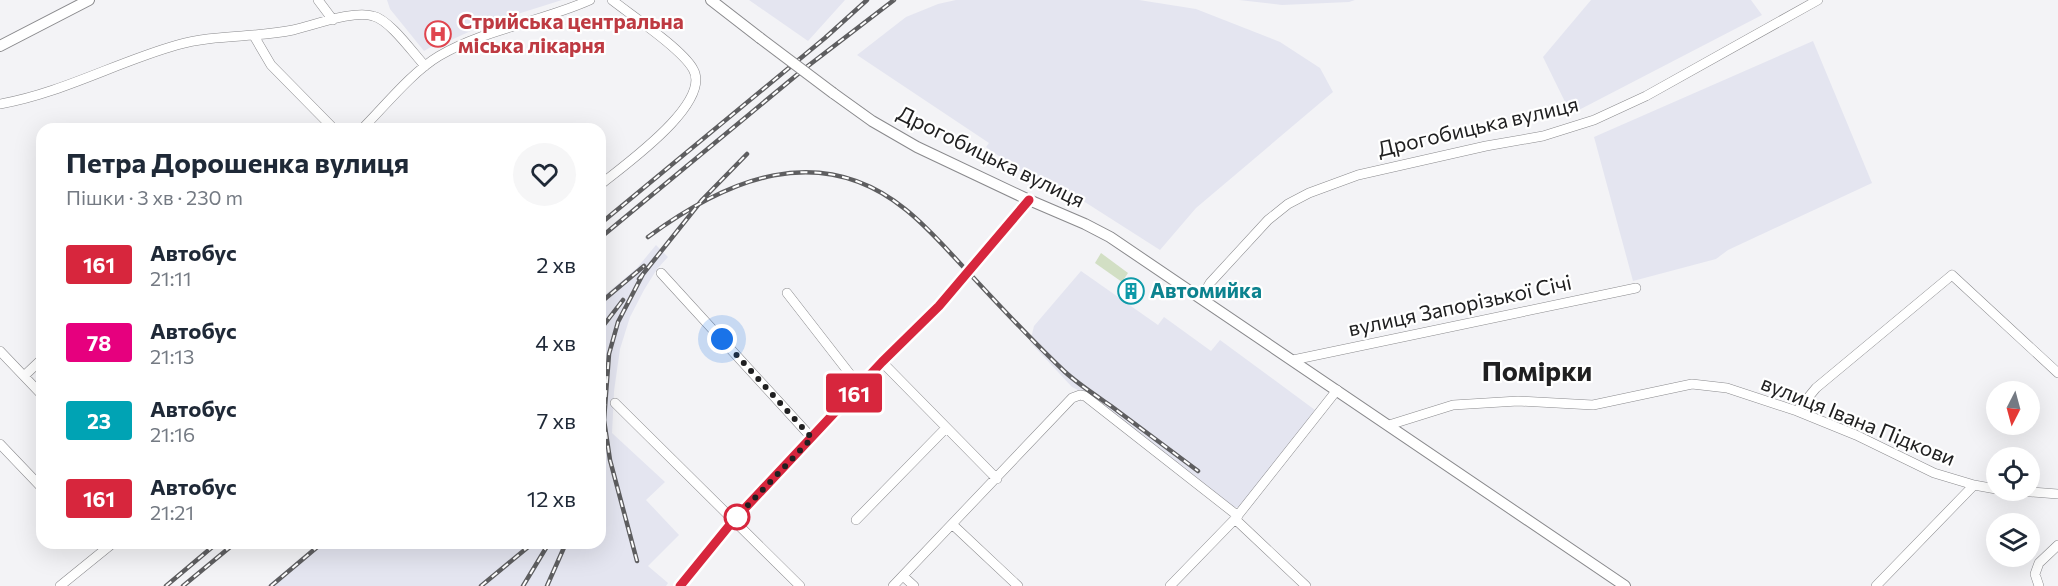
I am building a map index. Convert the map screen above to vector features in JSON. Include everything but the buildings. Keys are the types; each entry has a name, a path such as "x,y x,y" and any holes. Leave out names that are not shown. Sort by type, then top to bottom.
{"main road":[{"path":"0,46 89,0"},
{"name":"Дрогобицька вулиця","path":"711,0 832,93 894,135 1110,237 1625,586"},
{"path":"680,586 733,521 882,362 939,306 1029,200"}],"street":[{"path":"318,0 333,20"},
{"path":"368,123 425,66 453,49 590,0"},
{"path":"606,180 644,150 685,108 696,89 697,81 693,68 686,58 612,0"},
{"name":"Дрогобицька вулиця","path":"1201,298 1210,283 1268,220 1288,204 1309,193 1358,175 1486,146 1543,136 1594,120 1646,96 1818,0"},
{"path":"0,104 35,96 176,45 208,38 254,36 291,30 360,14 375,16 386,23 425,66"},
{"path":"254,36 271,65 328,123"},
{"path":"661,273 812,438"},
{"path":"1797,411 1816,388 1952,274 2058,373"},
{"name":"вулиця Запорізької Січі","path":"1293,360 1636,288"},
{"path":"787,293 860,387"},
{"path":"0,351 36,388"},
{"path":"882,362 997,479"},
{"path":"24,376 36,365"},
{"name":"вулиця Івана Підкови","path":"1389,425 1454,405 1518,401 1593,405 1692,384 1727,388 1797,411 1856,435 1934,473 1986,487"},
{"path":"1177,584 1237,518 1337,390"},
{"path":"893,586 1072,398 1080,395 1085,396 1237,518 1306,586"},
{"path":"615,403 797,585"},
{"path":"856,520 946,428"},
{"path":"0,444 36,482"},
{"path":"1876,586 1974,485"},
{"path":"2040,493 2058,494"},
{"path":"952,525 1018,586"},
{"path":"2040,586 2035,574 2039,563 2058,545"},
{"path":"99,549 102,552"},
{"path":"60,586 105,549"},
{"path":"903,576 914,586"}],"shaded area":[{"name":"Стрийська центральна міська лікарня","path":"387,0 562,0 486,24 424,51 390,9"},
{"path":"749,0 845,0 808,41"},
{"path":"956,0 1139,0 1196,9 1280,42 1320,68 1333,92 1196,208 1160,250 1066,190 1059,198 986,147 989,143 857,55 906,17 938,4"},
{"path":"1239,0 1355,0 1282,5"},
{"path":"1591,0 1751,0 1762,15 1575,112 1570,112 1543,57"},
{"path":"1813,41 1872,183 1728,250 1716,259 1633,281 1594,137"},
{"path":"656,245 668,257 657,269 630,317 620,349 614,391 612,433 665,482 646,500 679,535 648,566 668,583 666,586 267,586 312,549 606,549 606,294 637,268"},
{"path":"1081,271 1158,325 1164,317 1211,351 1220,340 1315,410 1240,507 1231,508 1086,394 1072,387 1030,342 1034,326"}],"green space":[{"path":"1101,253 1128,273 1122,282 1095,263"}],"railway":[{"path":"606,219 825,38 867,0"},
{"path":"606,233 804,69 894,0"},
{"path":"639,279 702,200 747,154"},
{"path":"648,237 709,198 741,184 774,175 807,172 840,176 873,188 905,209 922,224 1069,376 1198,471"},
{"path":"606,298 644,266"},
{"path":"606,394 609,354 618,322 643,274"},
{"path":"606,322 623,300"},
{"path":"606,433 610,460 637,561"},
{"path":"166,586 210,549"},
{"path":"183,586 228,549"},
{"path":"271,586 315,549"},
{"path":"481,586 526,549"},
{"path":"523,586 545,549"},
{"path":"547,586 563,549"}],"bus line":[{"name":"161","path":"680,586 733,521 882,362 939,306 1029,200"}],"place":[{"name":"Стрийська центральна міська лікарня","path":"438,34"},
{"name":"Автомийка","path":"1131,291"}],"district":[{"name":"Помірки","path":"1537,372"}],"route":[{"path":"722,339 812,438 733,521 737,517"}]}
